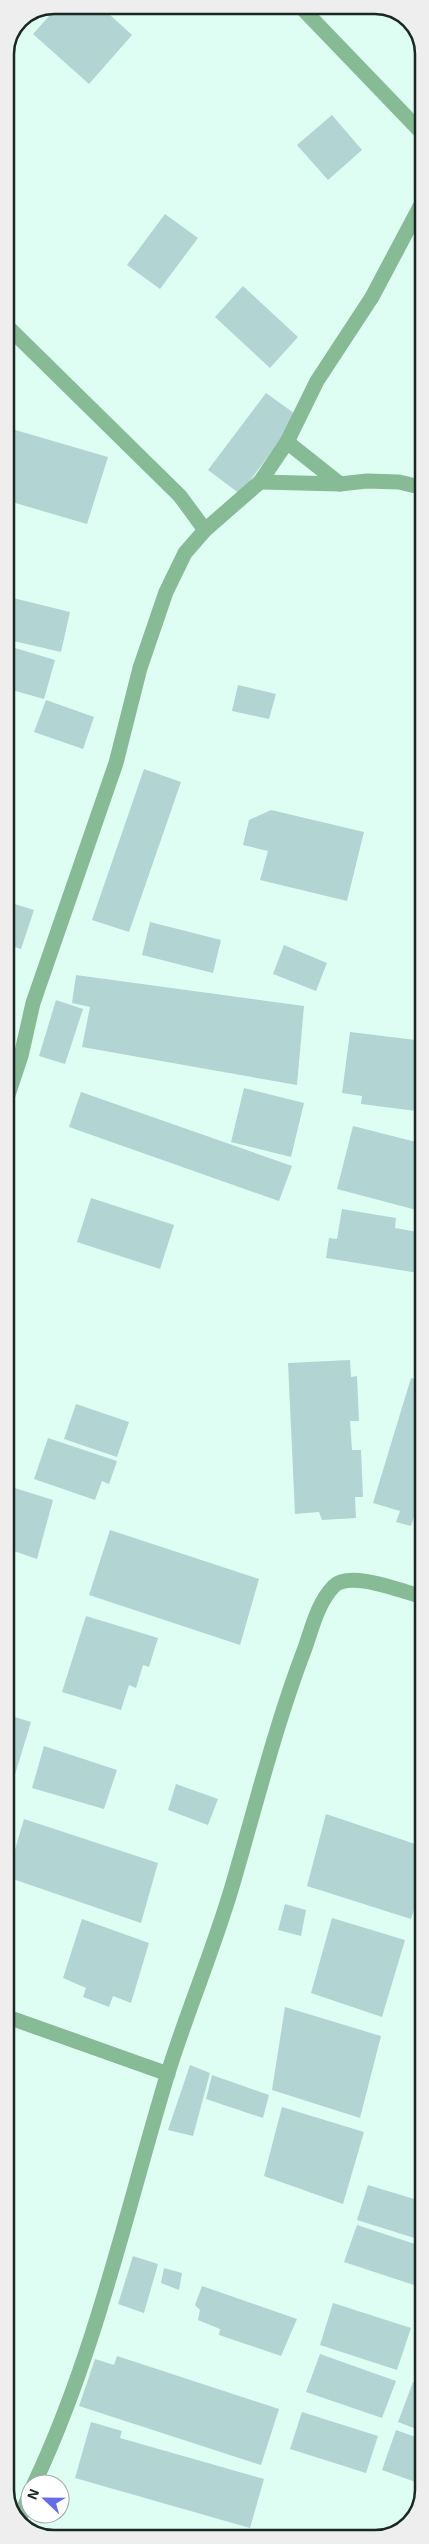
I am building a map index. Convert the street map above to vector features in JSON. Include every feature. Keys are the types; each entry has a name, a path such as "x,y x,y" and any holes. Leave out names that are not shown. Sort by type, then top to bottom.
{"street":[{"path":"309,14 415,126"},
{"path":"14,1077 21,1056 33,1003 116,763 140,668 166,592 185,553 205,530 260,482 287,442 317,381 372,297 415,216"},
{"path":"14,333 180,496 205,530"},
{"path":"287,442 340,484"},
{"path":"260,482 340,484 367,481 391,482 415,486"},
{"path":"39,2474 47,2458 90,2342 168,2074 235,1877 283,1706 320,1606 335,1585 348,1579 361,1580 415,1595"},
{"path":"14,2019 168,2074"}],"building":[{"path":"51,14 109,14 132,35 89,84 33,34"},
{"path":"332,115 362,150 328,180 297,145"},
{"path":"165,214 198,238 160,289 127,265"},
{"path":"243,286 298,337 270,368 215,317"},
{"path":"266,393 298,416 240,494 208,470"},
{"path":"14,430 108,457 87,524 14,503"},
{"path":"14,598 70,612 61,652 14,641"},
{"path":"14,648 55,660 44,699 14,691"},
{"path":"238,685 276,694 269,719 232,711"},
{"path":"46,700 94,717 83,749 34,732"},
{"path":"144,769 181,782 129,932 92,920"},
{"path":"271,810 364,832 347,901 260,880 268,851 243,845 249,820"},
{"path":"14,904 34,910 21,949 14,947"},
{"path":"150,922 221,940 213,973 142,955"},
{"path":"284,945 327,963 316,991 273,974"},
{"path":"76,975 304,1006 297,1085 82,1047 90,1007 72,1003"},
{"path":"56,1000 83,1009 65,1064 39,1056"},
{"path":"350,1032 415,1040 415,1111 361,1104 362,1096 342,1093"},
{"path":"244,1088 304,1103 291,1157 231,1142"},
{"path":"81,1092 292,1166 279,1201 69,1127"},
{"path":"353,1126 415,1142 415,1210 337,1189"},
{"path":"91,1198 174,1225 160,1269 77,1242"},
{"path":"342,1209 396,1218 395,1228 415,1231 415,1273 326,1258 329,1238 337,1239"},
{"path":"350,1360 351,1377 357,1376 359,1421 350,1421 352,1450 361,1450 363,1497 355,1497 356,1518 322,1520 319,1512 295,1514 288,1363"},
{"path":"411,1378 415,1379 415,1517 411,1526 396,1522 400,1511 373,1503"},
{"path":"76,1404 129,1422 117,1457 64,1439"},
{"path":"48,1438 117,1461 109,1484 102,1481 95,1500 34,1479"},
{"path":"14,1488 53,1500 37,1559 14,1551"},
{"path":"110,1530 259,1579 240,1645 89,1595"},
{"path":"86,1616 158,1638 149,1667 143,1665 136,1688 129,1685 121,1710 62,1692"},
{"path":"14,1717 31,1722 14,1778"},
{"path":"44,1746 117,1770 104,1809 32,1788"},
{"path":"176,1784 218,1799 208,1825 168,1810"},
{"path":"326,1814 415,1844 415,1906 411,1919 307,1886"},
{"path":"24,1819 158,1863 141,1923 14,1879 14,1853"},
{"path":"285,1904 306,1910 301,1936 278,1930"},
{"path":"332,1918 405,1940 382,2017 311,1993"},
{"path":"82,1919 149,1943 131,2003 113,1996 109,2007 83,1997 86,1988 63,1978"},
{"path":"285,2007 381,2036 360,2118 272,2090"},
{"path":"190,2065 210,2073 193,2136 168,2130"},
{"path":"212,2075 269,2095 263,2118 206,2099"},
{"path":"282,2107 364,2132 343,2204 264,2176"},
{"path":"368,2185 415,2199 415,2238 357,2220"},
{"path":"357,2225 415,2244 415,2285 344,2262"},
{"path":"133,2256 158,2264 144,2313 118,2304"},
{"path":"164,2268 182,2273 179,2290 161,2283"},
{"path":"202,2286 297,2319 281,2356 219,2335 220,2329 198,2320 200,2310 195,2305"},
{"path":"333,2303 411,2328 397,2370 320,2345"},
{"path":"320,2354 396,2381 382,2418 306,2392"},
{"path":"117,2356 279,2409 261,2465 79,2406 95,2359 114,2365"},
{"path":"413,2382 415,2383 415,2429 398,2422"},
{"path":"302,2412 378,2436 366,2473 290,2449"},
{"path":"91,2422 122,2431 120,2438 264,2479 250,2528 75,2478"},
{"path":"396,2430 415,2437 415,2482 382,2470"}]}
